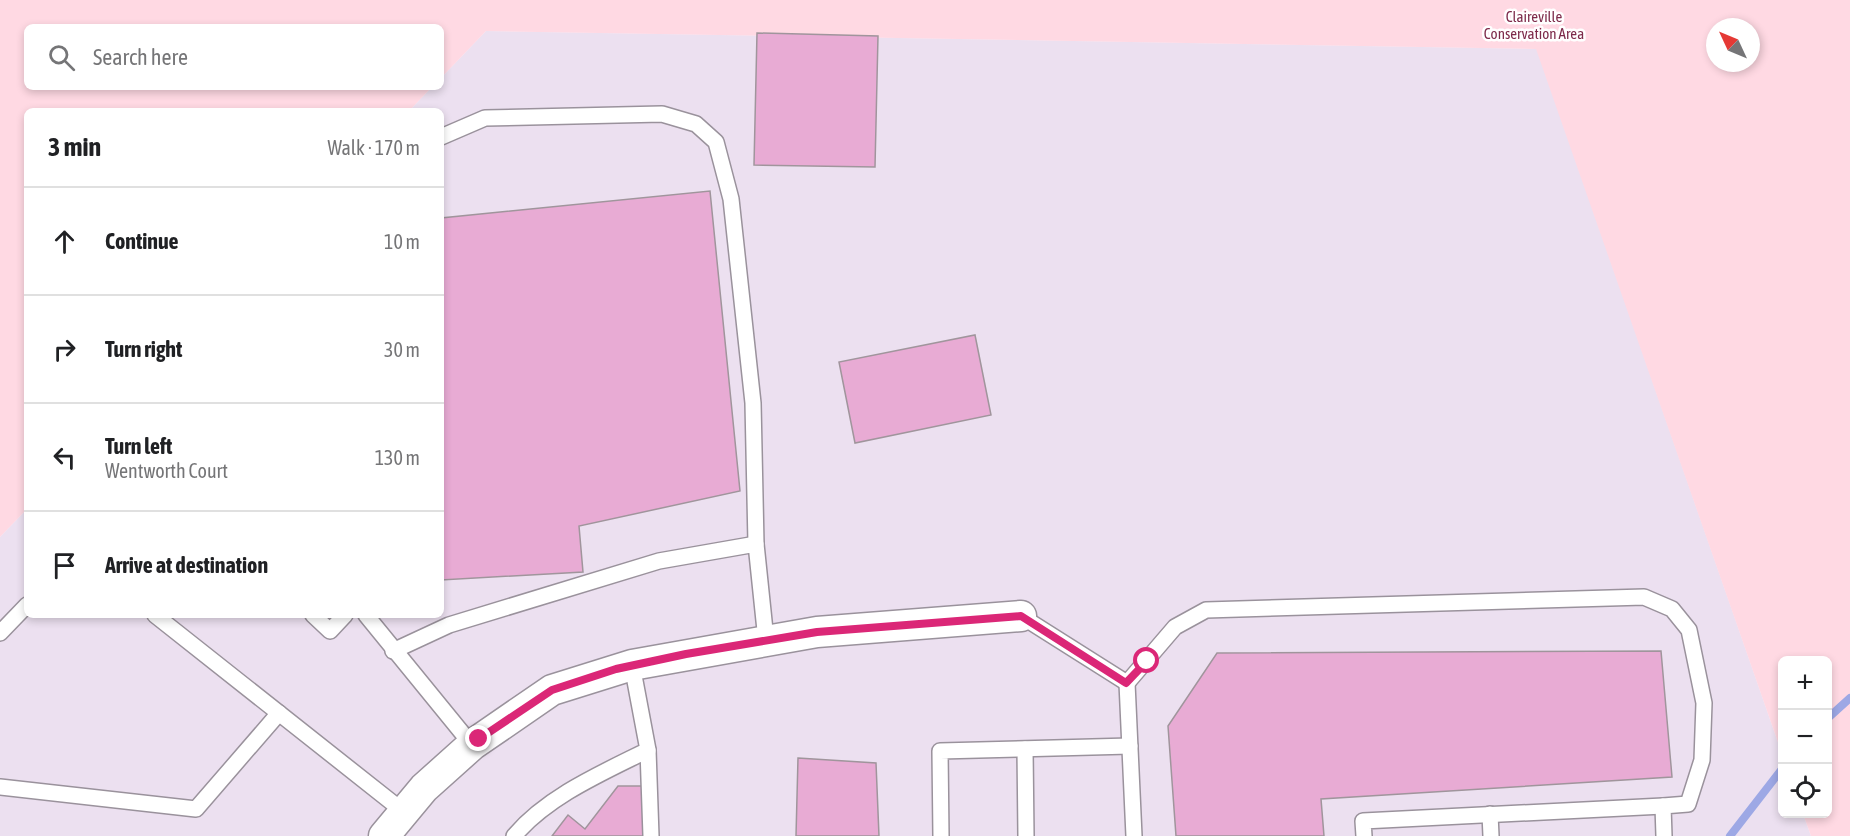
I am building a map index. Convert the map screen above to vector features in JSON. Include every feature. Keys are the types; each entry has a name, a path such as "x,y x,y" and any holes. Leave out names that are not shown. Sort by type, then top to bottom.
{"street":[{"path":"384,836 424,788 472,745 552,690 632,665 766,640 817,632 1021,616"}],"lane":[{"path":"444,137 485,118 662,114 696,124 716,142 731,199 753,403 756,544 766,640"},
{"path":"393,651 449,625 659,561 756,544"},
{"path":"1134,836 1126,683 1175,627 1206,610 1644,597 1672,609 1689,630 1704,703 1702,760 1688,804 1363,821 1364,836"},
{"path":"0,633 24,608"},
{"path":"1021,616 1126,683"},
{"path":"159,618 404,812"},
{"path":"316,618 330,631 342,618"},
{"path":"368,618 472,745"},
{"path":"632,665 648,750 651,836"},
{"path":"0,787 196,809 279,713"},
{"path":"940,836 940,752 1130,746"},
{"path":"1025,749 1026,836"},
{"path":"514,836 525,824 587,780 648,750"},
{"path":"1663,806 1664,836"},
{"path":"1490,814 1491,836"}],"shaded area":[{"path":"486,31 1537,49 1778,742 1778,818 1804,818 1811,836 0,836 0,537 24,512 24,618 444,618 444,108 412,108 429,90 444,90 444,75"}],"green space":[{"name":"Claireville Conservation Area","path":"0,0 1850,0 1850,836 1811,836 1804,818 1832,818 1832,656 1778,656 1778,743 1536,49 486,31 444,75 444,24 24,24 24,90 429,90 412,108 24,108 24,512 0,537"}],"building":[{"path":"757,33 878,36 875,167 754,165"},
{"path":"710,191 740,491 579,526 583,572 444,580 444,218"},
{"path":"975,335 991,415 855,443 839,362"},
{"path":"1661,651 1672,777 1321,799 1324,836 1176,836 1168,726 1217,653"},
{"path":"798,758 876,763 879,836 796,836"},
{"path":"618,786 644,786 644,836 552,836 568,815 585,829"}],"waterway":[{"path":"1832,714 1850,698"},
{"path":"1730,836 1778,774"}],"route":[{"path":"479,739 552,690 616,669 686,654 817,632 1021,616 1126,683 1147,661"}]}
